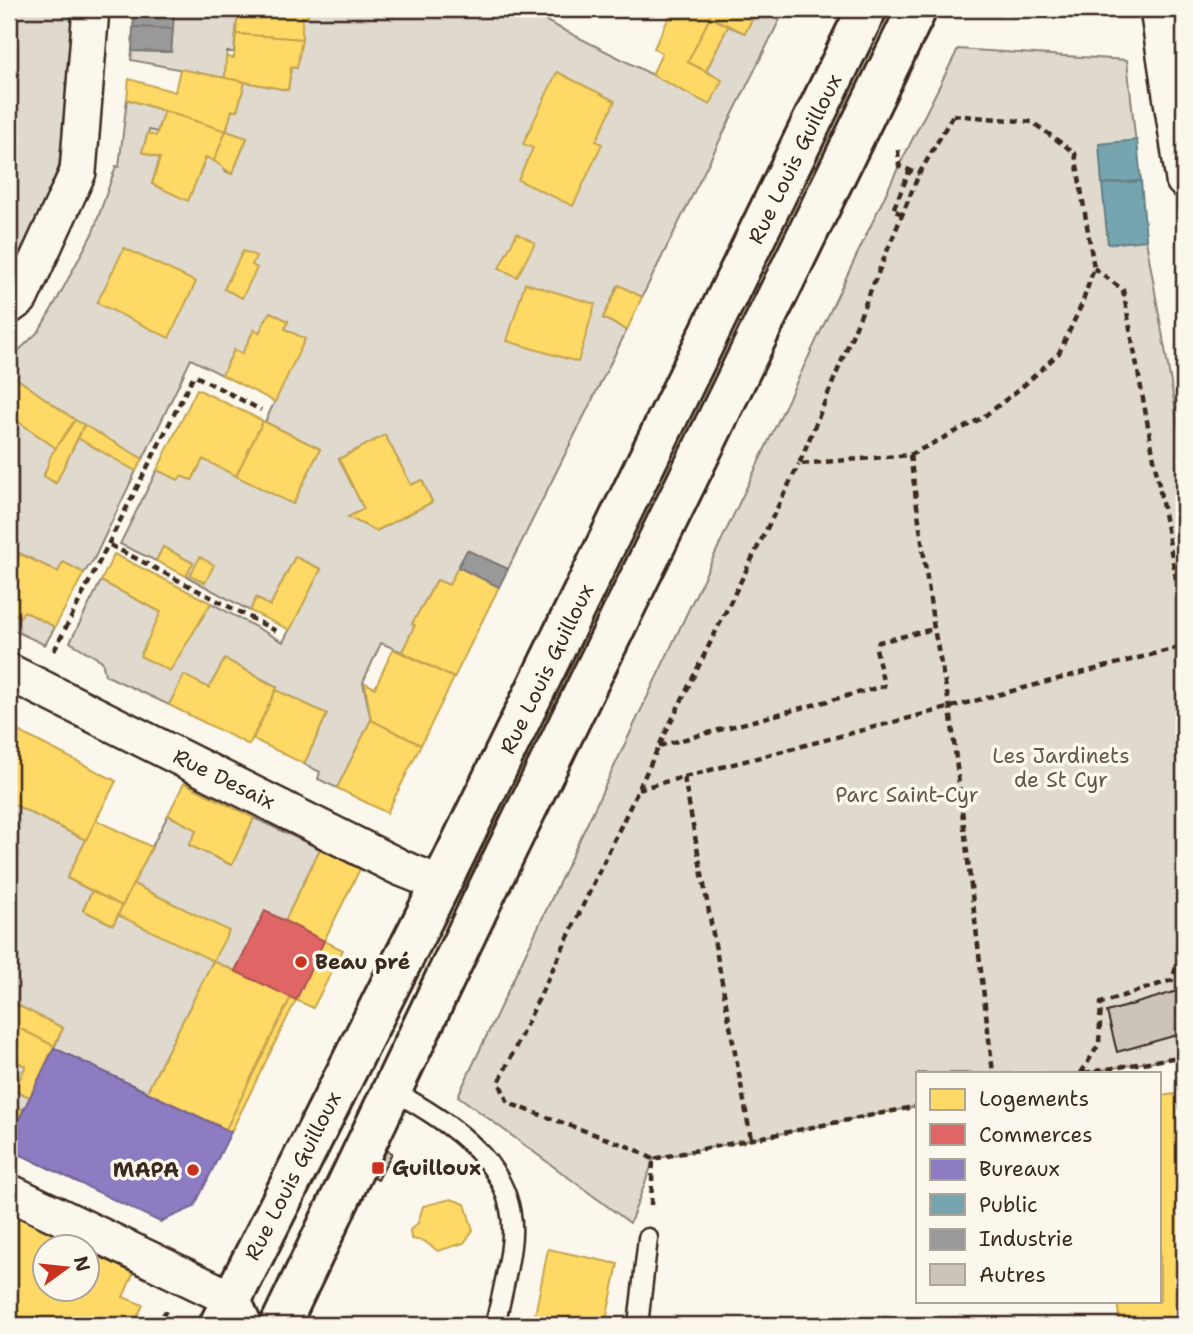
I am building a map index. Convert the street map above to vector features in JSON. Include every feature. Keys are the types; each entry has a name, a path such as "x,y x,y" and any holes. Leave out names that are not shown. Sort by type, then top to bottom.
{"main road":[{"name":"Rue Louis Guilloux","path":"232,1316 867,9"},
{"name":"Rue Louis Guilloux","path":"280,1325 917,9"}],"street":[{"path":"9,306 20,298 78,172 91,9"},
{"path":"1158,9 1174,50 1184,180"},
{"name":"Rue Desaix","path":"23,679 401,868 441,884"},
{"path":"9,1192 232,1316"}],"lane":[{"path":"392,1090 451,1126 485,1156 504,1186 511,1213 512,1244 495,1325"},
{"path":"638,1325 648,1238"}],"path":[{"path":"799,464 910,455 982,418 1059,353 1082,304 1094,268 1075,153 1032,122 953,115 919,174 799,464 638,789 499,1082 508,1103 635,1149 653,1159 916,1106"},
{"path":"902,214 893,210 909,170 919,174"},
{"path":"1094,268 1122,289 1184,622"},
{"path":"23,679 110,545 194,375 261,410"},
{"path":"910,455 934,629 950,708 993,1072"},
{"path":"110,545 280,633"},
{"path":"659,746 884,686 876,648 879,642 934,629"},
{"path":"638,789 1184,646"},
{"path":"684,777 751,1139"},
{"path":"1083,1072 1100,1044 1101,1003 1172,980 1177,964 1184,961"},
{"path":"1088,1072 1184,1056"},
{"path":"648,1238 653,1159"}],"green space":[{"path":"9,9 75,9 59,166 37,223 9,270"},
{"path":"174,9 242,9 238,11 234,52 227,52 225,78 131,60 132,51 171,52"},
{"path":"308,9 552,9 546,21 710,104 721,80 706,71 728,26 745,33 757,9 780,19 642,297 618,286 603,318 627,330 508,569 467,551 449,585 437,580 412,624 415,625 402,652 381,643 363,682 371,720 337,788 318,779 320,772 304,764 327,714 276,690 277,687 225,659 209,688 184,676 169,705 105,675 102,661 70,642 101,581 161,612 170,670 211,603 283,642 321,569 295,557 270,606 257,598 250,611 186,576 193,563 163,547 156,561 120,544 157,470 179,480 181,476 192,480 203,459 293,504 320,449 265,422 304,339 285,329 288,321 270,312 259,333 254,330 242,354 234,350 222,375 191,359 143,459 75,420 9,373 9,360 39,331 93,232 116,166 119,167 127,99 164,111 157,132 149,130 142,152 160,158 152,184 188,200 206,157 222,164 225,171 232,174 247,138 226,131 232,110 237,111 245,82 288,90 291,67 297,68 302,17 308,17","holes":["385,435 411,485 422,480 432,502 376,531 349,517 364,509 339,459"]},
{"name":"Parc Saint-Cyr","path":"958,49 1127,60 1146,240 1184,458 1184,1056 1090,1072 916,1072 916,1106 654,1159 630,1223 458,1096 899,166"},
{"path":"9,415 56,448 44,475 55,483 78,438 136,471 94,559 84,573 63,562 58,572 9,548"},
{"path":"23,610 55,627 45,645 9,628 9,611 20,616"},
{"path":"9,802 86,840 67,878 92,891 83,910 113,925 118,915 228,931 133,884 168,815 197,830 189,845 231,865 254,818 320,849 285,921 265,911 235,971 213,961 147,1092 54,1048 63,1028 9,1001"},
{"path":"9,1058 26,1066 15,1090 30,1097 23,1110 9,1104"}],"building: Logements":[{"path":"308,9 308,17 302,17 302,39 236,34 238,11"},
{"path":"673,9 757,9 745,33 710,17 688,62 722,80 710,105 652,75 662,53 654,48"},
{"path":"710,17 728,26 706,71 688,62"},
{"path":"236,34 302,39 297,68 291,67 288,90 225,78 226,57 234,58"},
{"path":"180,69 245,82 237,111 232,110 226,131 127,99 129,79 175,92"},
{"path":"557,72 615,101 596,141 602,144 573,206 518,180 533,148 523,144"},
{"path":"164,111 226,131 214,161 206,157 188,201 152,184 160,158 142,152 148,133 156,136"},
{"path":"226,131 247,138 232,174 214,161"},
{"path":"517,233 535,243 517,277 499,268"},
{"path":"124,248 196,282 169,338 97,303"},
{"path":"243,251 256,256 252,265 257,268 242,298 224,289"},
{"path":"525,283 595,304 578,362 507,341"},
{"path":"619,285 642,297 627,330 603,318"},
{"path":"270,312 288,321 285,329 305,339 275,402 222,375 234,350 242,354 254,330 259,333"},
{"path":"9,373 75,420 56,448 9,415"},
{"path":"197,389 263,421 236,476 203,459 192,480 181,476 179,480 157,470"},
{"path":"75,420 84,425 56,483 44,476 51,455"},
{"path":"263,421 320,449 293,504 236,476"},
{"path":"84,425 143,459 136,471 78,438"},
{"path":"385,435 411,485 422,480 432,502 376,531 348,517 364,509 339,459"},
{"path":"163,547 193,563 186,576 156,561"},
{"path":"9,548 20,554 9,576"},
{"path":"20,554 58,572 63,562 84,573 55,627 24,611 20,617 9,611 9,576"},
{"path":"114,554 211,603 170,671 140,656 161,612 101,581"},
{"path":"200,557 214,565 205,583 190,575"},
{"path":"295,557 321,569 290,630 250,611 256,598 270,606"},
{"path":"458,567 499,587 454,678 402,652 415,625 412,624 437,580 449,585"},
{"path":"393,649 454,678 421,745 371,720 365,683 375,688"},
{"path":"225,659 277,688 249,745 169,705 184,675 209,688"},
{"path":"276,690 327,714 304,764 253,739"},
{"path":"371,720 421,745 387,813 337,788"},
{"path":"10,727 116,781 86,840 9,802"},
{"path":"184,783 254,818 232,865 189,845 197,830 168,815"},
{"path":"96,820 152,847 122,906 67,878"},
{"path":"320,849 360,869 324,941 285,921"},
{"path":"133,884 229,931 213,961 118,915"},
{"path":"92,891 122,906 113,925 83,910"},
{"path":"324,941 343,950 313,1008 296,1000"},
{"path":"213,961 291,997 226,1129 147,1092"},
{"path":"291,997 296,1000 231,1132 226,1129"},
{"path":"9,1001 63,1028 54,1046 9,1023"},
{"path":"9,1023 54,1046 30,1097 14,1090 26,1066 9,1058"},
{"path":"1184,1093 1184,1325 1120,1325 1117,1302 1162,1302 1162,1096"},
{"path":"9,1104 23,1110 9,1140"},
{"path":"451,1199 465,1204 473,1230 464,1243 438,1251 424,1241 411,1239 410,1230 418,1223 423,1206"},
{"path":"9,1207 62,1232 32,1232 32,1302 102,1302 102,1249 137,1265 123,1297 143,1305 133,1325 23,1325 9,1319"},
{"path":"548,1249 618,1264 605,1325 533,1325"}],"building: Commerces":[{"path":"265,911 324,941 296,1000 235,971"}],"building: Bureaux":[{"path":"54,1048 231,1132 194,1207 160,1222 9,1149 9,1140"}],"building: Public":[{"path":"1137,140 1141,181 1102,184 1099,144"},
{"path":"1141,181 1146,240 1108,244 1102,184"}],"building: Industrie":[{"path":"135,9 174,9 173,29 133,27"},
{"path":"133,27 173,29 171,52 132,51"},
{"path":"467,550 508,569 499,587 458,567"}],"building: Autres":[{"path":"1184,989 1184,1033 1117,1052 1107,1012"},
{"path":"382,1148 392,1153 378,1180 368,1175"}],"place":[{"name":"Beau pré","path":"301,962"},
{"name":"Guilloux","path":"378,1168"},
{"name":"MAPA","path":"193,1170"}],"park label":[{"name":"Les Jardinets de St Cyr","path":"1061,768"}]}
